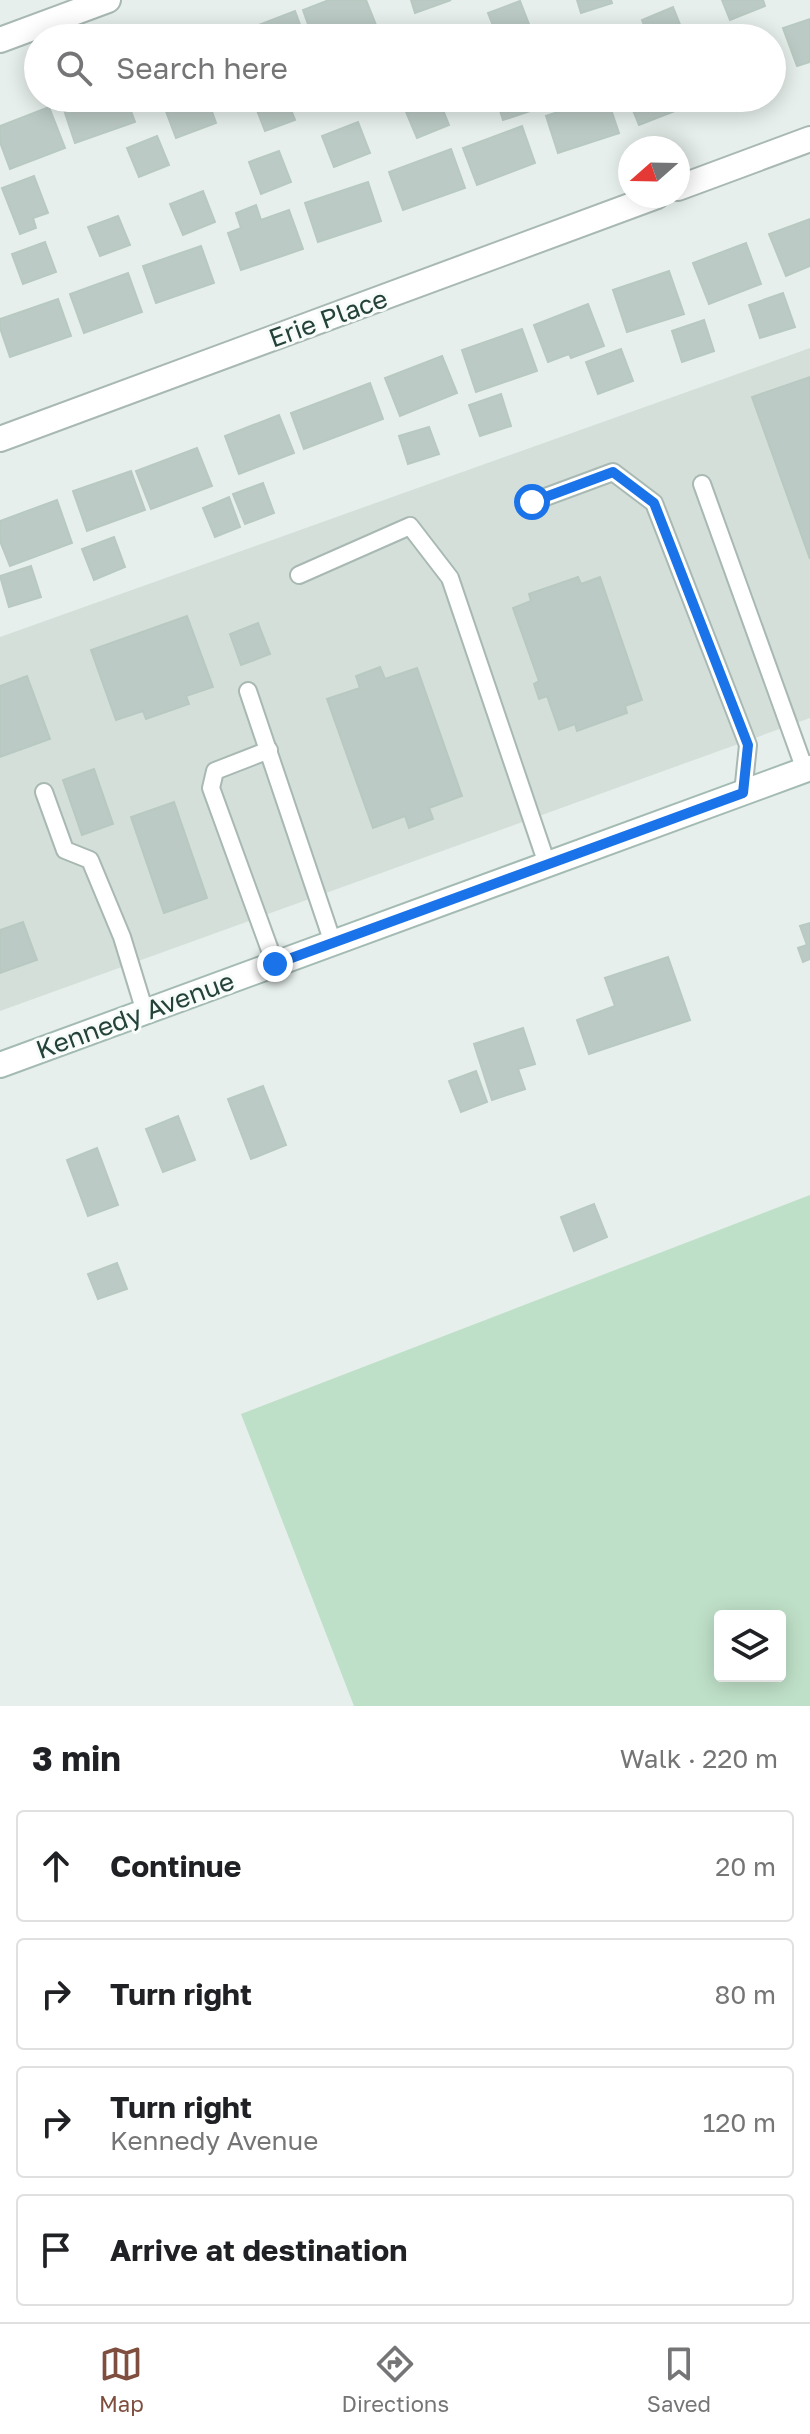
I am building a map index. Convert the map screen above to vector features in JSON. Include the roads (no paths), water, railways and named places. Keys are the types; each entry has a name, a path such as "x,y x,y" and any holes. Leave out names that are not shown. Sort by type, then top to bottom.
{"street":[{"path":"43,24 108,0"},
{"path":"0,40 24,31"},
{"path":"690,184 810,139"},
{"name":"Erie Place","path":"0,439 625,208"},
{"name":"Kennedy Avenue","path":"0,1065 808,769"}],"lane":[{"path":"532,502 613,472 654,503 748,745 743,793"},
{"path":"702,484 808,769"},
{"path":"299,575 410,526 450,578 547,864"},
{"path":"248,691 333,943"},
{"path":"269,750 215,771 211,788 275,964"},
{"path":"44,792 65,850 90,860 122,937 145,1012"}]}
